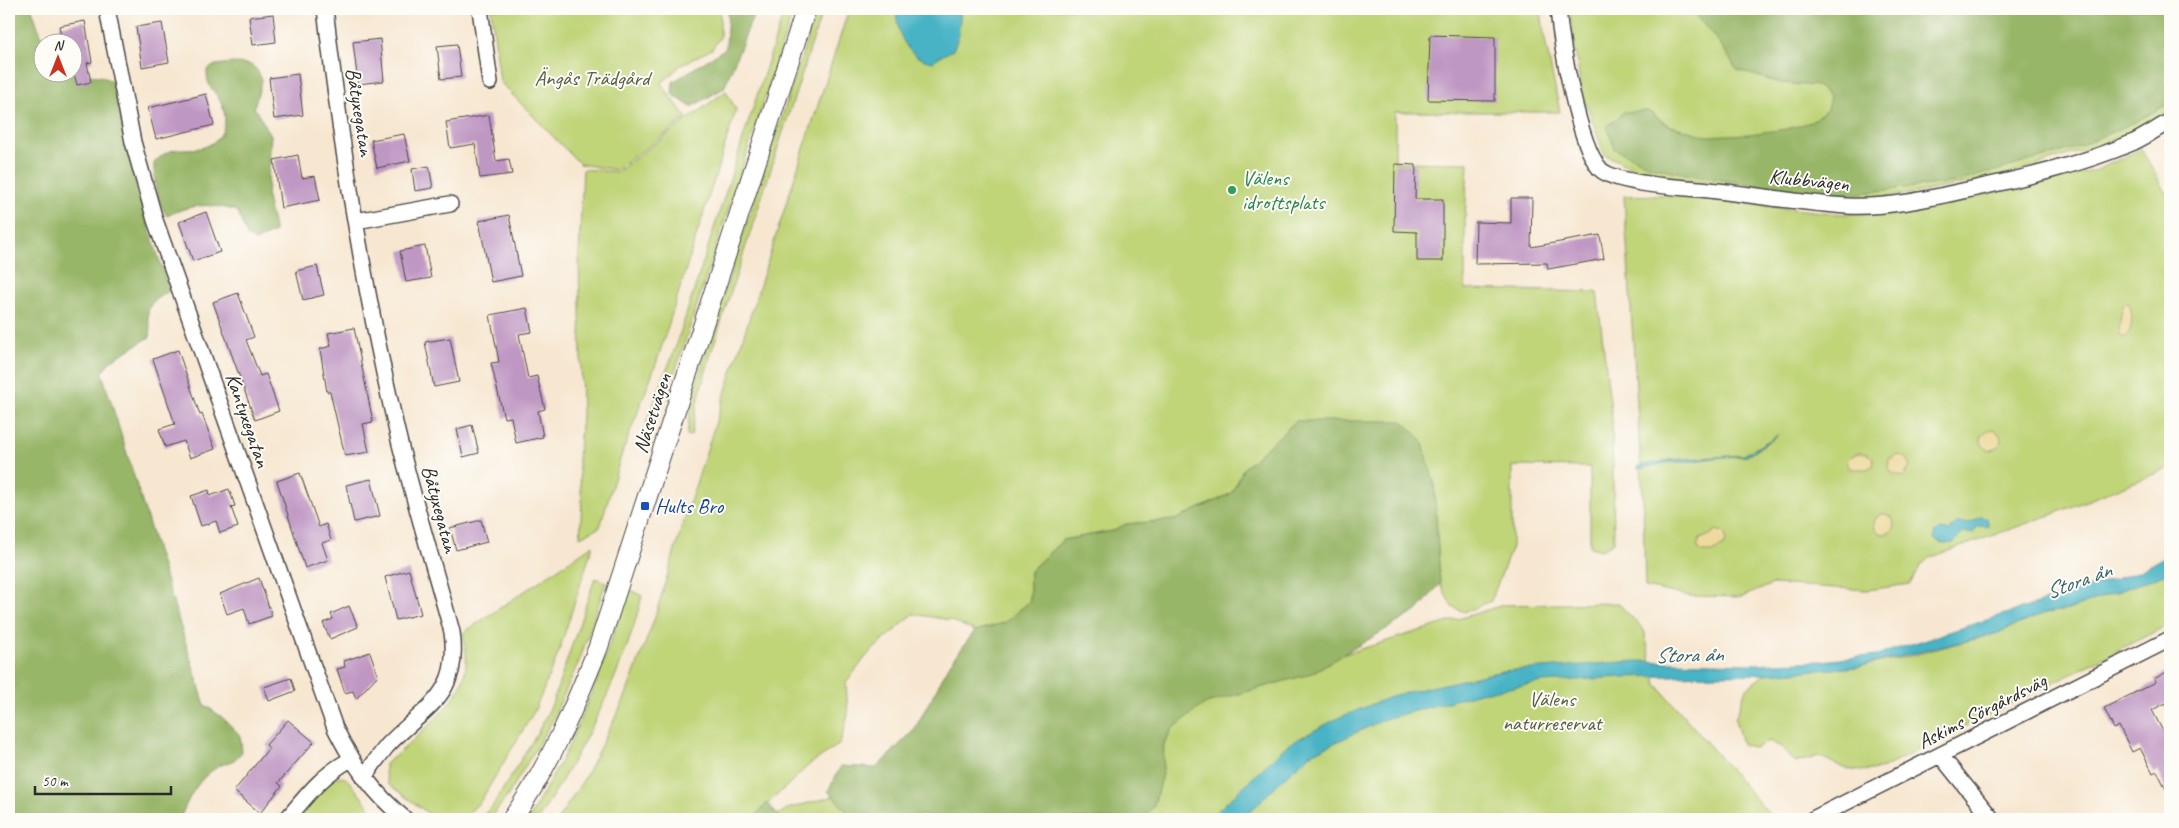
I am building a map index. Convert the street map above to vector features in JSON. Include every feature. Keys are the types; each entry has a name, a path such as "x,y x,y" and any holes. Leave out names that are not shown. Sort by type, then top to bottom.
{"street":[{"name":"Kantyxegatan","path":"107,9 133,142 155,220 335,728 351,759 364,777 405,819"},
{"name":"Båtyxegatan","path":"325,9 356,221 396,424 452,632 455,652 447,686 432,704 387,747 364,777"},
{"path":"480,9 490,82"},
{"name":"Näsetvägen","path":"512,819 552,753 574,708 598,648 806,9"},
{"name":"Klubbvägen","path":"1558,9 1560,32 1580,128 1590,153 1601,170 1639,182 1847,206 1886,205 1927,199 2009,181 2078,162 2135,141 2170,121"},
{"path":"356,221 450,204"},
{"name":"Askims Sörgårdsväg","path":"1813,819 2170,639"},
{"path":"1941,756 1992,819"},
{"path":"287,819 318,782 334,769 351,759"}],"green space":[{"path":"9,9 32,9 40,32 32,32 32,82 82,82 82,75 100,76 112,81 136,185 169,291 150,306 148,316 150,337 110,361 102,373 205,705 223,718 240,735 242,752 234,760 216,768 204,778 190,798 180,819 9,819"},
{"name":"Ängås Trädgård","path":"491,9 720,9 720,37 712,49 681,65 661,84 687,118 616,170 580,164 500,82"},
{"path":"728,9 756,9 724,88 691,107 672,94 673,82 726,48"},
{"path":"785,9 794,9 676,369 651,426 646,424 676,346"},
{"path":"817,9 823,9 712,350 697,403 691,436 687,435 691,403 708,343"},
{"path":"849,9 1541,9 1544,35 1560,112 1395,112 1395,162 1468,163 1465,218 1465,289 1597,292 1612,419 1614,542 1602,550 1590,547 1590,467 1512,466 1512,547 1491,601 1465,612 1452,607 1440,584 1434,482 1263,453 1243,469 1232,493 1175,520 1126,524 1113,531 1063,540 1030,571 1030,601 1004,623 975,631 950,620 913,614 868,654 846,683 848,715 840,744 810,764 752,819 618,819 608,815 599,819 558,819 584,779 624,700 654,620 682,527"},
{"path":"1569,9 2170,9 2170,111 2140,128 2105,143 2004,176 1910,194 1850,200 1648,176 1604,154 1581,89"},
{"path":"1690,9 2170,9 2170,103 2133,123 2072,149 1956,182 1836,196 1700,177 1650,166 1615,149 1607,126 1624,112 1648,111 1668,125 1707,136 1750,134 1787,129 1811,122 1827,110 1830,96 1817,86 1780,83 1737,70 1719,42"},
{"path":"233,63 252,66 257,70 262,80 254,107 271,135 267,198 275,232 255,241 247,236 237,211 202,206 185,209 167,216 160,203 155,184 154,163 162,155 178,149 201,148 220,136 224,127 225,116 219,98 209,84 207,70 215,65"},
{"path":"726,91 736,110 657,361 620,459 600,527 580,537 582,501 578,460 582,415 579,255 583,169 617,172"},
{"path":"2141,149 2170,199 2170,468 2056,513 1929,558 1921,565 1910,584 1867,590 1773,584 1742,597 1689,596 1645,587 1643,501 1624,196 1662,195 1840,214 1880,213 1928,207 2097,170"},
{"path":"1296,421 1403,421 1422,440 1434,482 1440,584 1417,611 1310,674 1206,703 1172,729 1164,744 1163,770 1154,805 1143,819 973,819 923,815 895,819 872,819 849,814 828,791 841,766 876,768 914,730 950,664 975,631 1004,623 1030,601 1030,571 1063,540 1113,531 1126,524 1175,520 1232,493 1243,469"},
{"path":"593,545 558,654 535,710 480,802 462,819 436,819 388,784 385,764 424,730 456,695 465,674 466,649 463,633"},
{"path":"2170,572 2170,624 1883,768 1864,771 1850,770 1819,756 1795,763 1781,747 1769,741 1755,748 1742,744 1735,719 1746,689 1765,674 1857,667 1910,656 1995,634 2045,613 2068,610"},
{"path":"595,578 606,582 580,659 551,723 507,797 490,818 479,819 492,807 538,732 552,704"},
{"path":"629,589 642,596 624,654 612,683 585,739 554,793 538,819 529,819 569,746 596,682"},
{"name":"Välens naturreservat","path":"1618,603 1644,630 1656,684 1769,814 1758,819 771,819 787,809 1303,667 1503,605"},
{"path":"336,777 348,780 379,819 293,819 321,787"},
{"path":"767,803 781,819 752,819"}],"sand":[{"path":"2125,303 2129,303 2132,322 2129,332 2123,338 2120,335 2119,328"},
{"path":"1991,430 1998,433 2001,440 1998,447 1991,450 1984,447 1981,440 1984,433"},
{"path":"1858,453 1870,455 1874,461 1873,466 1867,469 1850,469 1847,462 1848,458"},
{"path":"1898,455 1906,458 1910,466 1904,477 1892,473 1888,467 1889,459"},
{"path":"1884,514 1891,517 1894,524 1891,531 1884,534 1877,531 1874,524 1877,517"},
{"path":"1716,530 1723,532 1726,537 1725,544 1713,552 1701,552 1697,547 1700,539"}],"water":[{"path":"896,9 961,9 958,38 953,50 933,62 916,56 901,36"},
{"path":"1778,435 1747,456 1670,462 1638,469 1638,466 1670,460 1744,455"},
{"path":"1980,517 1987,518 1989,526 1977,527 1973,533 1962,533 1953,543 1943,544 1934,539 1934,533 1940,530 1949,531 1956,523 1969,523"},
{"path":"2170,554 2170,572 2068,610 2045,613 1995,634 1857,667 1765,674 1623,677 1543,682 1480,693 1385,719 1311,754 1243,819 1209,819 1287,745 1338,718 1395,695 1502,671 1636,661 1751,664 1822,661 1877,655 2140,571"}],"building":[{"path":"273,14 276,42 253,45 249,17"},
{"path":"85,21 92,62 87,63 91,82 77,85 76,82 82,82 82,32 60,32 59,26"},
{"path":"162,23 169,62 142,67 136,27"},
{"path":"1430,35 1495,37 1495,101 1428,100"},
{"path":"380,39 384,81 358,84 353,42"},
{"path":"457,44 461,77 441,79 437,46"},
{"path":"298,74 303,115 274,119 269,78"},
{"path":"206,94 214,125 156,139 148,108"},
{"path":"489,115 496,161 509,159 512,174 480,178 475,144 450,148 446,122"},
{"path":"404,134 410,161 377,168 371,140"},
{"path":"298,155 302,178 315,176 320,200 281,208 274,160"},
{"path":"1395,164 1416,165 1415,199 1443,199 1443,261 1417,261 1417,232 1394,231"},
{"path":"429,166 433,188 415,191 412,169"},
{"path":"1511,198 1532,198 1531,247 1600,235 1604,259 1548,269 1547,263 1475,264 1476,222 1511,223"},
{"path":"206,212 220,252 193,261 179,222"},
{"path":"509,215 521,276 491,282 479,221"},
{"path":"425,246 431,278 406,282 400,251"},
{"path":"317,266 324,295 303,300 296,271"},
{"path":"238,293 254,337 246,340 260,376 266,374 279,411 255,420 213,302"},
{"path":"527,308 532,332 519,334 528,378 537,376 545,409 538,411 543,437 516,443 511,417 504,418 491,363 499,362 490,315"},
{"path":"354,328 373,422 363,424 369,452 345,456 330,392 327,392 320,349 331,346 328,333"},
{"path":"450,338 459,382 434,387 425,342"},
{"path":"178,350 200,415 202,414 215,449 190,458 184,441 165,447 159,429 175,424 153,359"},
{"path":"472,425 479,453 463,457 457,429"},
{"path":"300,473 319,527 326,524 331,540 322,543 328,560 305,568 277,481"},
{"path":"371,479 380,516 354,522 346,485"},
{"path":"229,489 235,506 231,507 238,527 220,533 216,521 201,526 191,496 209,490 210,496"},
{"path":"481,520 487,542 456,550 450,528"},
{"path":"409,570 421,614 396,620 385,577"},
{"path":"259,578 272,616 249,624 244,608 227,614 220,594"},
{"path":"349,606 358,627 330,639 323,623 333,619 331,614"},
{"path":"370,652 378,675 356,699 353,691 345,693 337,669 345,667 344,661"},
{"path":"2170,670 2170,712 2166,703 2152,710 2170,745 2170,797 2157,771 2153,773 2140,748 2132,752 2119,726 2114,729 2104,708 2156,682 2154,679"},
{"path":"291,678 295,691 269,701 264,687"},
{"path":"288,720 314,742 278,783 282,786 260,813 234,791 269,748 266,745"}],"place":[{"name":"Välens idrottsplats","path":"1232,190"},
{"name":"Hults Bro","path":"645,506"}],"water label":[{"name":"Stora ån","path":"2078,580"},
{"name":"Stora ån","path":"1689,654"}]}
